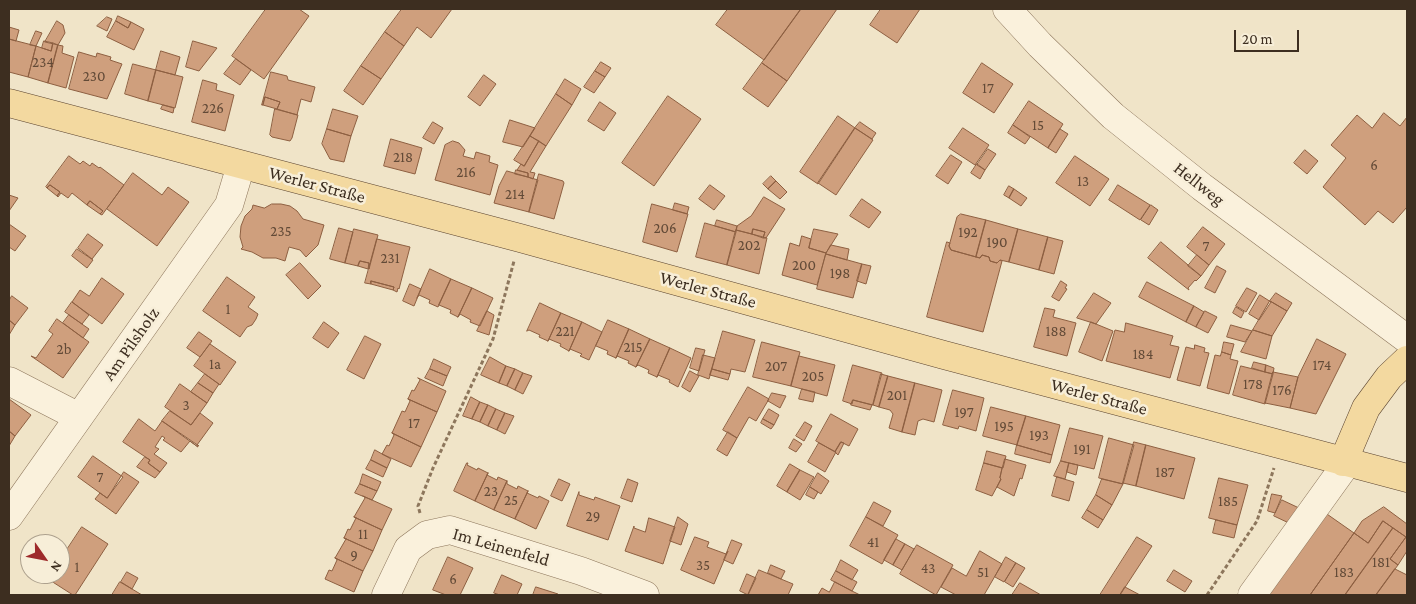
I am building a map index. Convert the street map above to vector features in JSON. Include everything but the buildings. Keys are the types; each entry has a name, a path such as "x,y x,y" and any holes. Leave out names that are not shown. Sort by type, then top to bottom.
{"main road":[{"name":"Werler Straße","path":"9,103 520,238 944,355 1407,478"},
{"path":"1345,462 1366,408 1389,376 1407,360"}],"street":[{"name":"Hellweg","path":"1008,9 1040,45 1113,116 1202,187 1407,339"},
{"name":"Am Pilsholz","path":"9,516 229,205 240,165"},
{"path":"9,381 79,418"},
{"path":"1252,595 1345,462"},
{"name":"Im Leinenfeld","path":"386,595 408,549 427,535 450,530 581,571 645,595"}],"path":[{"path":"427,535 418,506 433,468 493,339 520,238"},
{"path":"1207,595 1257,521 1280,445"}]}
